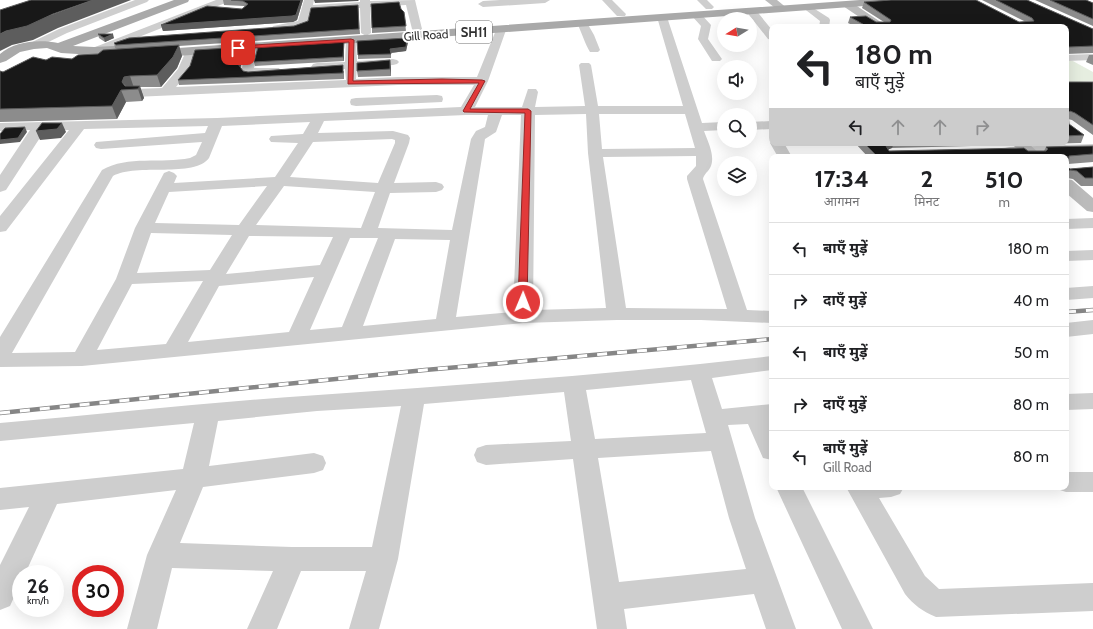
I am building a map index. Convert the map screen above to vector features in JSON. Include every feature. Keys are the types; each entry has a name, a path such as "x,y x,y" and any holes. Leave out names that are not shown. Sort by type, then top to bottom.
{"main road":[{"path":"7,63 5,55 17,49 39,45 165,0"},
{"path":"39,45 57,53 145,14 184,0"},
{"name":"Gill Road","path":"57,53 417,29 582,23 751,11 785,3 847,4 905,0"},
{"name":"Gill Road","path":"57,53 191,51 351,40 497,27 705,4 771,1"}],"street":[{"path":"39,45 63,32 144,0"},
{"path":"466,111 482,81 497,27 482,2 545,0"},
{"path":"607,0 621,14"},
{"path":"266,29 298,26 303,23 308,4 410,1 417,29"},
{"path":"771,1 785,3"},
{"path":"365,2 366,33"},
{"path":"802,3 825,20 824,24"},
{"path":"94,51 174,19 205,8 226,4"},
{"path":"847,4 877,24"},
{"path":"751,11 769,33"},
{"path":"145,14 174,19"},
{"path":"696,15 706,25 703,39 716,59"},
{"path":"662,17 704,152 703,167 695,176 695,179 739,316"},
{"path":"582,23 594,50"},
{"path":"126,38 164,36"},
{"path":"350,82 352,65 351,40"},
{"path":"253,47 247,72 290,70"},
{"path":"166,91 184,70 191,51"},
{"path":"1069,54 1090,57"},
{"path":"1069,55 1093,68"},
{"path":"305,68 393,62"},
{"path":"585,65 592,111 595,153 617,314"},
{"path":"134,93 350,82 420,80 482,81"},
{"path":"522,317 528,111 532,92"},
{"path":"356,102 472,99"},
{"path":"1,129 41,125 217,122 466,111 690,110"},
{"path":"445,326 478,139 482,133 491,128 496,112"},
{"path":"172,350 214,278 244,232 281,181 309,138 319,118"},
{"path":"0,355 107,173 118,168 175,164 200,160 217,122"},
{"path":"0,227 81,124"},
{"path":"0,187 41,125"},
{"path":"696,127 717,126"},
{"path":"757,127 769,128"},
{"path":"276,139 393,135 403,139 367,234"},
{"path":"101,145 209,138"},
{"path":"998,152 1093,148"},
{"path":"595,153 704,152"},
{"path":"82,358 125,279 144,228 175,164"},
{"path":"163,188 281,181 384,188 436,187"},
{"path":"1069,187 1093,207"},
{"path":"1069,224 1093,223"},
{"path":"144,228 244,232 460,235"},
{"path":"296,339 343,234"},
{"path":"350,334 388,235"},
{"path":"1069,256 1093,254"},
{"path":"125,279 214,278 327,270"},
{"path":"1069,294 1093,292"},
{"path":"0,360 82,358 445,326 522,317 617,314 769,317"},
{"path":"1069,330 1093,327"},
{"path":"0,432 208,412 414,397 699,372 769,363"},
{"path":"699,372 742,518 781,629"},
{"path":"574,383 612,629"},
{"path":"364,629 384,559 414,397"},
{"path":"1069,402 1093,402"},
{"path":"142,629 161,555 194,478 208,412"},
{"path":"486,455 583,449 717,429 764,414 769,437"},
{"path":"0,499 194,478 314,463"},
{"path":"1069,482 1093,482"},
{"path":"790,490 858,629"},
{"path":"862,490 915,585 926,597 936,603 1093,597"},
{"path":"0,596 48,494"},
{"path":"161,555 292,559 384,559"},
{"path":"262,629 292,559"},
{"path":"607,597 763,580"}],"shaded area":[{"path":"1069,60 1093,72 1093,81 1069,83"}],"building":[{"path":"31,0 93,0 53,14 27,26 0,34 0,10"},
{"path":"231,0 301,0 296,15 292,16 161,25 207,6 242,9 248,4 243,1"},
{"path":"891,0 976,0 1019,22 1034,21 1032,18 996,0 1027,0 1093,29 1093,46 1069,47 1069,24 863,24 850,17 866,16 876,22 890,22 891,20 864,2"},
{"path":"1050,0 1086,0 1093,3 1093,19"},
{"path":"399,2 401,9 404,12 406,26 372,28 371,4"},
{"path":"358,5 359,29 116,45 114,43 129,38 294,26 308,21 311,8"},
{"path":"98,34 113,34 104,38"},
{"path":"407,38 406,47 390,49 391,54 358,55 357,41"},
{"path":"344,42 343,57 254,62 258,47"},
{"path":"179,45 173,57 157,75 124,77 122,82 125,86 140,86 138,89 121,90 112,106 0,109 0,71 3,72 33,57 46,60 52,57 72,59 78,55 98,54 103,50"},
{"path":"243,47 238,64 243,71 248,72 343,65 343,73 178,80 190,66 195,50"},
{"path":"390,60 390,69 357,71 357,63"},
{"path":"1069,82 1093,82 1093,125 1070,111 1069,112"},
{"path":"42,123 62,123 57,129 36,131"},
{"path":"1069,124 1084,135 1069,136"},
{"path":"25,127 18,138 0,140 0,134 5,128"},
{"path":"867,146 886,146 889,151 1024,148 1028,151 1046,151 1048,149 1046,147 1093,146 1093,154 1069,156 1069,154 875,154"},
{"path":"1093,167 1093,178 1085,178 1077,171 1070,170 1069,168"}],"railway":[{"path":"1069,312 1093,310"},
{"path":"0,413 425,370 769,339"}],"route":[{"path":"238,48 351,40 352,65 350,82 442,80 482,81 466,111 528,111 523,302"}]}
